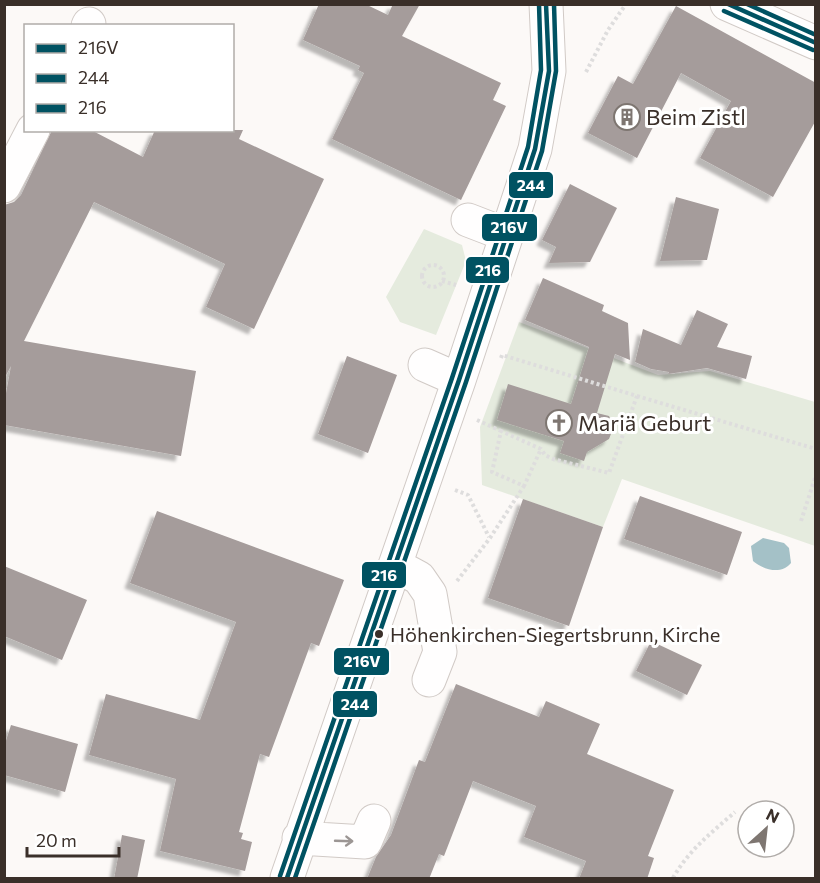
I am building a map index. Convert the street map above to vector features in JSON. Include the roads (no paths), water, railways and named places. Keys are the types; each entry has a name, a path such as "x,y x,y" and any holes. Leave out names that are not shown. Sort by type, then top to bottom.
{"street":[{"path":"287,879 299,838 459,380 535,149 549,71 546,4"},
{"path":"727,4 816,43"},
{"path":"4,186 32,132"},
{"path":"468,220 507,235"},
{"path":"425,365 459,380"},
{"path":"395,565 418,578 430,594 440,652 432,673"},
{"path":"299,838 365,842 374,821"}],"water":[{"path":"763,538 784,543 789,548 791,563 787,567 772,570 753,561 751,546"}],"place":[{"name":"Beim Zistl","path":"627,117"},
{"name":"Mariä Geburt","path":"559,423"},
{"name":"Höhenkirchen-Siegertsbrunn, Kirche","path":"379,634"}]}
